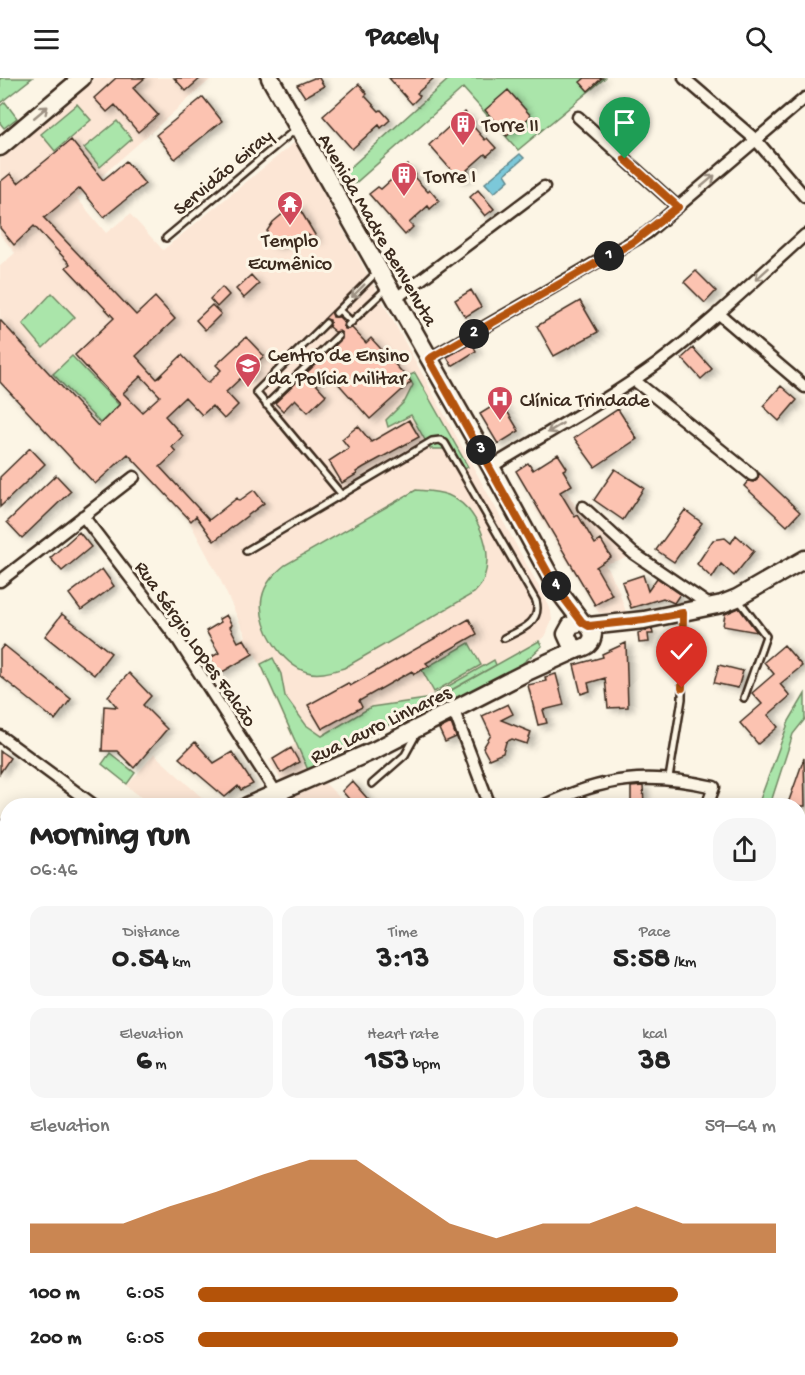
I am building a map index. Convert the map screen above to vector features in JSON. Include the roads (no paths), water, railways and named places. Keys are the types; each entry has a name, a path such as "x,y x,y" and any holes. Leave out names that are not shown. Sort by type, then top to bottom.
{"main road":[{"path":"0,147 82,78"},
{"name":"Avenida Madre Benvenuta","path":"270,78 491,467 579,630"},
{"path":"579,630 712,607 737,598 805,559"},
{"name":"Rua Lauro Linhares","path":"267,798 418,729 527,672 578,648 584,648 579,630 527,672"}],"street":[{"path":"684,78 756,140 805,197"},
{"path":"429,359 633,242 678,207 805,98"},
{"path":"578,117 678,207"},
{"path":"392,293 544,187"},
{"path":"491,467 634,380 686,341 805,235"},
{"path":"718,313 805,387"},
{"path":"634,380 752,475"},
{"path":"0,581 134,477"},
{"path":"583,507 633,553 712,607"},
{"name":"Rua Sérgio Lopes Falcão","path":"83,516 178,640 277,794"},
{"path":"454,711 487,798"},
{"path":"0,736 84,798"},
{"path":"560,798 628,779 669,778 714,787 710,798"}],"lane":[{"name":"Servidão Giray","path":"166,238 298,127"},
{"path":"379,270 338,311 350,324 392,293"},
{"path":"326,323 255,392 342,495"},
{"path":"266,405 338,336"},
{"path":"246,551 432,441 440,440 445,443 536,601 538,609 536,618 504,638"},
{"path":"737,598 766,636 744,698"},
{"path":"669,778 682,699 683,613"},
{"path":"372,784 405,755 418,729"}],"water":[{"path":"520,154 524,158 505,174 509,180 494,193 485,183"}],"place":[{"name":"Torre II","path":"463,147"},
{"name":"Torre I","path":"404,198"},
{"name":"Templo Ecumênico","path":"290,227"},
{"name":"Centro de Ensino da Polícia Militar","path":"248,389"},
{"name":"Clínica Trindade","path":"500,422"}]}
